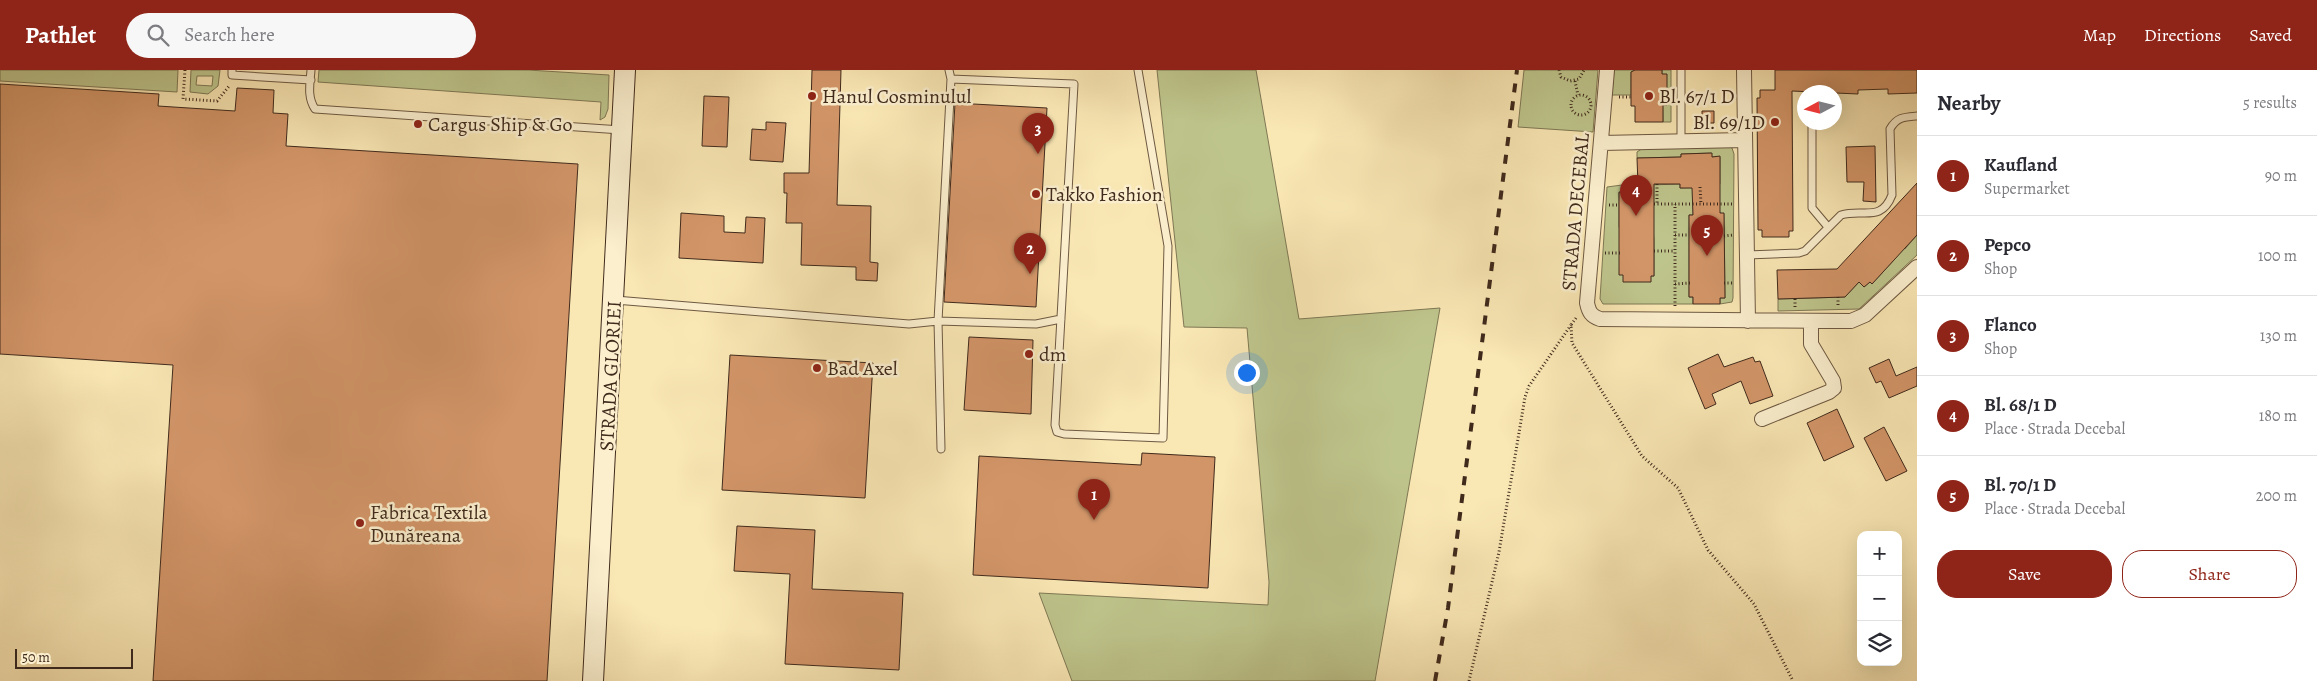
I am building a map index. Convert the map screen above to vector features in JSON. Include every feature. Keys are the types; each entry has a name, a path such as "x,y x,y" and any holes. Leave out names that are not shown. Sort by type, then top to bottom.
{"main road":[{"name":"STRADA GLORIEI","path":"593,681 625,70"}],"street":[{"name":"STRADA DECEBAL","path":"1607,70 1587,303 1589,312 1600,320 1852,322 1859,319 1917,266"},
{"path":"1744,70 1748,321"},
{"path":"1601,143 1744,140"},
{"path":"1762,419 1829,392 1834,388 1833,381 1811,344 1811,322"}],"lane":[{"path":"312,70 311,102 316,109 623,130"},
{"path":"941,449 938,321 951,79 949,70"},
{"path":"951,79 1074,84 1055,425 1057,432 1163,438 1168,246 1138,70"},
{"path":"1681,70 1681,141"},
{"path":"232,73 311,80"},
{"path":"1747,255 1799,254 1805,251 1841,214 1848,212 1872,213 1881,210 1888,204 1892,195 1890,129 1895,121 1903,117 1917,116"},
{"path":"1812,130 1812,208 1828,227"},
{"path":"614,300 909,324 938,321 1036,324 1061,319"}],"path":[{"path":"185,70 183,99 217,101 230,84 232,73"},
{"path":"1559,70 1565,80 1575,81 1582,75 1584,70"},
{"path":"1575,81 1578,95"},
{"path":"1578,95 1583,95 1590,101 1589,111 1580,115 1576,114 1570,106 1571,101 1578,95"},
{"path":"1657,184 1656,204 1745,204"},
{"path":"1700,187 1701,204"},
{"path":"1675,204 1675,320"},
{"path":"1675,235 1689,235"},
{"path":"1654,251 1675,251"},
{"path":"1675,284 1690,283"},
{"path":"1470,681 1499,552 1525,397 1529,386 1587,303"},
{"path":"1571,325 1572,343 1642,456 1678,488 1708,550 1754,604 1793,681"}],"green space":[{"path":"0,70 178,70 177,92 0,81"},
{"path":"191,70 220,70 218,86 208,94 190,92","holes":["197,76 213,76 212,86 196,85"]},
{"path":"319,70 528,70 609,75 608,109 605,117 600,120 601,102 318,82"},
{"path":"1157,70 1256,70 1299,319 1440,308 1375,681 1072,681 1039,593 1268,605 1269,582 1247,328 1184,327"},
{"path":"1524,70 1598,70 1593,132 1518,127"},
{"path":"1614,70 1635,70 1631,72 1631,95 1612,95"},
{"path":"1662,70 1671,70 1671,122 1663,122"},
{"path":"1726,146 1732,148 1734,154 1732,302 1720,304 1720,298 1725,298 1724,214 1693,206 1693,215 1689,215 1689,297 1693,297 1693,304 1603,304 1600,299 1607,187 1622,185 1622,192 1619,193 1619,227 1651,276 1654,276 1654,240 1649,185 1680,184 1680,188 1711,187 1711,184 1720,184 1720,157 1712,157 1711,153 1681,154 1681,157 1637,158 1637,152 1643,148"},
{"path":"1917,235 1917,255 1859,309 1778,311 1778,299 1845,297 1859,282 1864,287 1870,282 1872,284 1893,261 1902,247 1905,249"}],"building":[{"path":"812,70 841,70 837,205 871,206 870,262 878,263 877,281 856,280 856,267 801,265 802,223 786,223 787,193 784,193 784,173 809,173"},
{"name":"Bl. 67/1 D","path":"1635,70 1662,70 1662,74 1667,74 1667,105 1663,105 1663,122 1635,122 1635,106 1631,106 1631,72"},
{"name":"Bl. 69/1D","path":"1775,70 1917,70 1917,93 1888,94 1888,89 1858,90 1858,94 1842,93 1842,85 1797,85 1797,91 1792,91 1793,231 1789,231 1789,237 1762,237 1762,230 1758,230 1757,98 1760,98 1760,90 1775,90"},
{"name":"Fabrica Textila Dunăreana","path":"0,84 159,94 158,106 235,111 237,88 274,90 273,113 288,114 286,146 578,164 547,681 153,681 173,365 0,354"},
{"path":"704,96 729,97 727,147 702,146"},
{"path":"955,103 1047,108 1036,307 944,302"},
{"path":"1702,111 1714,111 1714,123 1702,123"},
{"path":"766,122 786,123 783,162 750,160 752,129 766,130"},
{"path":"1875,146 1876,202 1863,201 1864,182 1847,182 1846,147"},
{"path":"1712,153 1712,157 1720,156 1720,213 1724,213 1725,298 1720,298 1720,304 1693,304 1693,297 1689,297 1689,215 1693,215 1692,188 1680,188 1680,184 1654,184 1654,276 1651,276 1651,282 1623,282 1623,275 1619,275 1619,192 1622,192 1622,185 1638,185 1637,158 1681,157 1681,154"},
{"path":"1917,183 1917,235 1872,284 1870,282 1864,287 1859,282 1845,297 1778,299 1777,270 1837,269"},
{"path":"681,213 724,216 724,232 745,233 746,217 765,218 763,263 679,258"},
{"path":"969,337 1033,340 1031,414 964,410"},
{"path":"1718,354 1724,367 1753,357 1755,362 1760,361 1773,396 1750,404 1741,381 1712,394 1716,404 1705,409 1688,368"},
{"path":"730,355 873,363 865,498 722,490"},
{"path":"1889,359 1896,376 1917,367 1917,386 1889,398 1881,381 1876,383 1869,368"},
{"path":"1837,409 1854,447 1824,461 1807,423"},
{"path":"1884,427 1907,471 1886,481 1864,438"},
{"path":"1142,453 1215,457 1208,588 973,575 979,456 1141,465"},
{"path":"737,526 815,530 812,589 903,593 899,670 785,664 790,574 734,571"}],"railway":[{"path":"1435,681 1448,608 1517,70"}],"place":[{"name":"Hanul Cosminulul","path":"812,96"},
{"name":"Bl. 67/1 D","path":"1649,96"},
{"name":"Bl. 69/1D","path":"1775,122"},
{"name":"Cargus Ship & Go","path":"418,124"},
{"name":"Flanco","path":"1038,154"},
{"name":"Takko Fashion","path":"1036,194"},
{"name":"Bl. 68/1 D","path":"1636,216"},
{"name":"Bl. 70/1 D","path":"1707,256"},
{"name":"Pepco","path":"1030,274"},
{"name":"dm","path":"1029,354"},
{"name":"Bad Axel","path":"817,368"},
{"name":"Kaufland","path":"1094,520"},
{"name":"Fabrica Textila Dunăreana","path":"360,523"}]}
